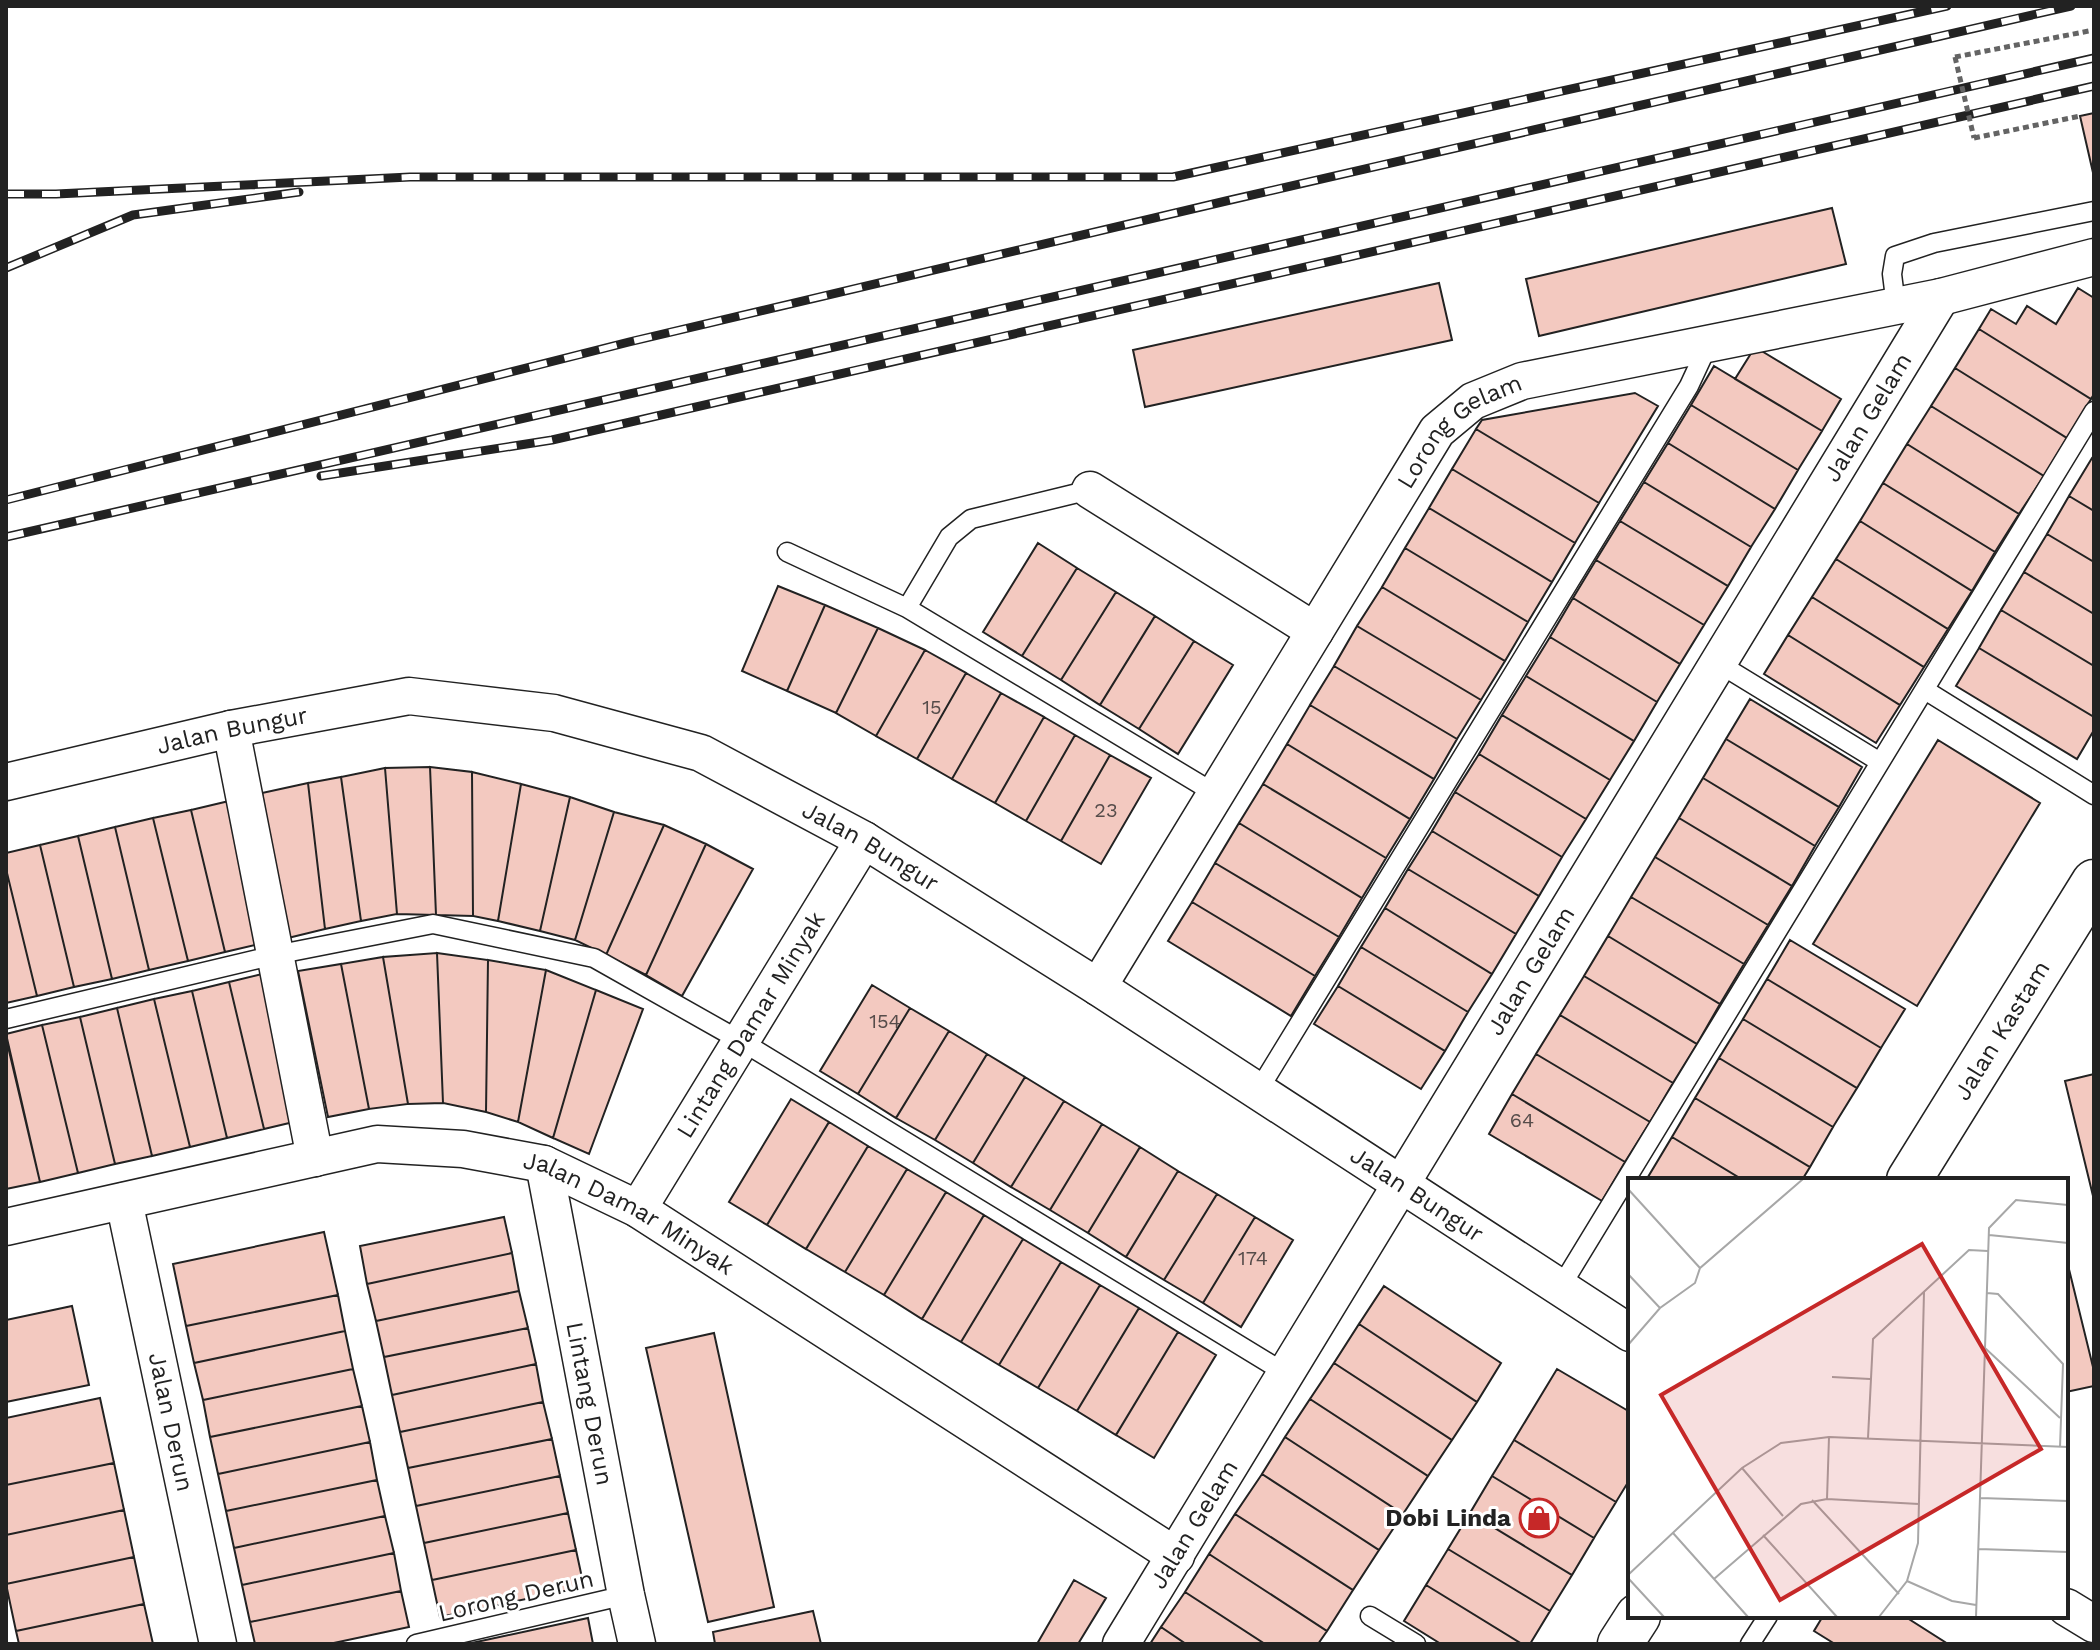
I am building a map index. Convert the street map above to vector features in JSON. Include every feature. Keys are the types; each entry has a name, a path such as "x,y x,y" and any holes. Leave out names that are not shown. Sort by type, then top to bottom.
{"street":[{"name":"Lorong Gelam","path":"1098,987 1437,431 1473,401 1522,381 1941,297 2094,257"},
{"name":"Jalan Gelam","path":"1121,1644 1941,297"},
{"path":"1090,490 1315,631"},
{"name":"Jalan Bungur","path":"6,782 231,729 409,696 554,713 701,753 864,840 1098,987 1628,1332"},
{"path":"231,729 315,1158"},
{"name":"Lintang Damar Minyak","path":"638,1209 864,840"},
{"name":"Jalan Kastam","path":"1910,1178 2094,882"},
{"name":"Jalan Damar Minyak","path":"6,1227 377,1144 463,1149 544,1164 638,1209 1176,1556"},
{"name":"Lintang Derun","path":"544,1164 637,1644"},
{"name":"Jalan Derun","path":"124,1201 218,1644"},
{"path":"2068,1608 2094,1624"},
{"path":"1620,1644 1637,1618"}],"lane":[{"path":"1896,306 1892,274 1895,256 1934,243 2094,211"},
{"path":"1258,1091 1689,386 1709,343"},
{"path":"1560,1288 2094,411"},
{"path":"907,608 949,537 971,519 1090,490"},
{"path":"787,552 907,608 1216,794"},
{"path":"1718,663 1880,762"},
{"path":"1925,690 2094,795"},
{"path":"6,1019 275,955 433,924 594,958 741,1041 1285,1373"},
{"name":"Lorong Derun","path":"416,1644 626,1595"},
{"path":"1370,1616 1416,1644"},
{"path":"1750,1644 1767,1618"}],"path":[{"path":"2080,116 1974,138 1955,57 2094,30"}],"building":[{"path":"2094,113 2094,177 2080,116"},
{"path":"1832,208 1846,264 1539,336 1526,279"},
{"path":"1439,283 1452,340 1145,407 1133,350"},
{"path":"2078,288 2094,298 2094,394 2091,399 1979,329 1991,309 2016,324 2027,306 2056,324"},
{"path":"1979,329 2091,399 2067,438 1955,368"},
{"path":"1755,347 1841,399 1822,431 1735,379"},
{"path":"1714,366 1822,431 1798,470 1691,405"},
{"path":"1955,368 2067,438 2044,476 1931,406"},
{"path":"1635,393 1658,406 1599,503 1476,429 1482,420"},
{"path":"1691,405 1798,470 1775,509 1668,443"},
{"path":"1931,406 2044,476 2019,514 1907,444"},
{"path":"1476,429 1599,503 1575,543 1452,469"},
{"path":"1668,443 1775,509 1751,547 1644,482"},
{"path":"1907,444 2019,514 1995,552 1883,483"},
{"path":"2094,459 2094,511 2069,496"},
{"path":"1452,469 1575,543 1552,582 1429,508"},
{"path":"1644,482 1751,547 1728,586 1620,521"},
{"path":"1883,483 1995,552 1972,591 1860,521"},
{"path":"2069,496 2094,511 2094,562 2047,534"},
{"path":"1429,508 1552,582 1528,622 1405,548"},
{"path":"1620,521 1728,586 1704,625 1596,560"},
{"path":"1860,521 1972,591 1948,629 1836,559"},
{"path":"2047,534 2094,562 2094,614 2024,572"},
{"path":"1038,543 1077,568 1022,656 983,632"},
{"path":"1405,548 1528,622 1505,661 1382,587"},
{"path":"1836,559 1948,629 1924,667 1812,597"},
{"path":"1596,560 1704,625 1680,664 1573,598"},
{"path":"1077,568 1116,592 1061,680 1022,656"},
{"path":"2024,572 2094,614 2094,666 2001,610"},
{"path":"778,586 825,605 787,691 742,671"},
{"path":"1382,587 1505,661 1481,700 1357,626"},
{"path":"1116,592 1155,616 1100,705 1061,680"},
{"path":"1812,597 1924,667 1900,705 1788,635"},
{"path":"1573,598 1680,664 1657,702 1550,637"},
{"path":"825,605 878,628 836,713 787,691"},
{"path":"2001,610 2094,666 2094,717 1979,648"},
{"path":"1155,616 1194,641 1139,729 1100,705"},
{"path":"1357,626 1481,700 1457,739 1334,666"},
{"path":"878,628 925,650 876,736 836,713"},
{"path":"1788,635 1900,705 1876,743 1764,674"},
{"path":"1550,637 1657,702 1634,741 1526,676"},
{"path":"1194,641 1233,665 1178,754 1139,729"},
{"path":"1979,648 2094,717 2094,730 2077,759 1956,686"},
{"path":"925,650 966,673 917,759 876,736"},
{"path":"1334,666 1457,739 1434,779 1310,705"},
{"path":"966,673 1001,693 952,779 917,759"},
{"path":"1526,676 1634,741 1610,780 1502,715"},
{"path":"1001,693 1044,717 995,803 952,779"},
{"path":"1750,699 1862,767 1839,807 1726,739"},
{"path":"1310,705 1434,779 1410,819 1287,744"},
{"path":"1502,715 1610,780 1586,819 1479,754"},
{"path":"1044,717 1075,735 1026,821 995,803"},
{"path":"1075,735 1110,755 1061,841 1026,821"},
{"path":"1726,739 1839,807 1815,846 1703,778"},
{"path":"1938,740 2040,803 1917,1006 1813,944"},
{"path":"1287,744 1410,819 1386,858 1263,784"},
{"path":"1479,754 1586,819 1562,857 1455,792"},
{"path":"1110,755 1151,778 1101,864 1061,841"},
{"path":"430,767 436,915 397,914 385,768"},
{"path":"430,767 472,772 473,916 436,915"},
{"path":"385,768 397,914 361,921 341,777"},
{"path":"472,772 521,784 498,921 473,916"},
{"path":"341,777 361,921 325,929 308,783"},
{"path":"1703,778 1815,846 1792,886 1679,818"},
{"path":"308,783 325,929 288,938 262,793"},
{"path":"521,784 570,797 540,931 498,921"},
{"path":"1263,784 1386,858 1362,898 1239,823"},
{"path":"1455,792 1562,857 1539,896 1432,831"},
{"path":"570,797 614,812 575,940 540,931"},
{"path":"229,801 263,943 225,952 191,810"},
{"path":"191,810 225,952 188,961 153,818"},
{"path":"614,812 664,825 606,955 575,940"},
{"path":"153,818 188,961 149,970 115,827"},
{"path":"1679,818 1792,886 1768,925 1655,857"},
{"path":"1239,823 1362,898 1339,937 1215,863"},
{"path":"664,825 706,844 646,975 606,955"},
{"path":"115,827 149,970 112,979 78,836"},
{"path":"1432,831 1539,896 1516,934 1408,869"},
{"path":"78,836 112,979 74,987 40,845"},
{"path":"706,844 753,869 682,996 646,975"},
{"path":"40,845 74,987 37,996 6,869 6,853"},
{"path":"1655,857 1768,925 1744,964 1631,897"},
{"path":"1215,863 1339,937 1315,976 1192,902"},
{"path":"6,869 37,996 6,1003"},
{"path":"1408,869 1516,934 1492,974 1385,908"},
{"path":"1631,897 1744,964 1720,1004 1608,936"},
{"path":"1192,902 1315,976 1291,1016 1168,941"},
{"path":"1385,908 1492,974 1468,1012 1361,947"},
{"path":"1608,936 1720,1004 1697,1044 1584,976"},
{"path":"1790,940 1905,1009 1881,1048 1767,979"},
{"path":"1361,947 1468,1012 1445,1051 1338,986"},
{"path":"437,953 488,960 486,1112 443,1103"},
{"path":"437,953 443,1103 408,1104 383,957"},
{"path":"383,957 408,1104 369,1109 341,964"},
{"path":"488,960 546,970 518,1122 486,1112"},
{"path":"341,964 369,1109 328,1117 298,971"},
{"path":"546,970 596,990 553,1138 518,1122"},
{"path":"266,973 302,1120 264,1129 229,982"},
{"path":"1584,976 1697,1044 1673,1083 1560,1015"},
{"path":"1767,979 1881,1048 1857,1088 1743,1019"},
{"path":"229,982 264,1129 227,1138 192,991"},
{"path":"872,985 910,1008 858,1094 820,1071"},
{"path":"1338,986 1445,1051 1421,1089 1314,1024"},
{"path":"596,990 643,1009 589,1154 553,1138"},
{"path":"192,991 227,1138 190,1147 154,999"},
{"path":"154,999 190,1147 152,1156 117,1008"},
{"path":"117,1008 152,1156 115,1164 80,1017"},
{"path":"910,1008 949,1031 896,1118 858,1094"},
{"path":"1560,1015 1673,1083 1650,1122 1536,1054"},
{"path":"80,1017 115,1164 78,1173 42,1025"},
{"path":"1743,1019 1857,1088 1833,1127 1719,1058"},
{"path":"42,1025 78,1173 40,1182 6,1034"},
{"path":"949,1031 987,1054 935,1140 896,1118"},
{"path":"6,1038 40,1182 6,1189"},
{"path":"987,1054 1025,1077 973,1163 935,1140"},
{"path":"1536,1054 1650,1122 1625,1162 1512,1094"},
{"path":"1719,1058 1833,1127 1810,1167 1695,1098"},
{"path":"2094,1074 2094,1200 2065,1081"},
{"path":"1025,1077 1064,1101 1011,1187 973,1163"},
{"path":"1512,1094 1625,1162 1602,1201 1489,1134"},
{"path":"1695,1098 1810,1167 1803,1178 1740,1178 1672,1137"},
{"path":"791,1099 829,1122 767,1225 729,1202"},
{"path":"1064,1101 1102,1124 1050,1210 1011,1187"},
{"path":"829,1122 868,1146 806,1249 767,1225"},
{"path":"1102,1124 1140,1147 1088,1233 1050,1210"},
{"path":"1672,1137 1740,1178 1650,1178"},
{"path":"868,1146 907,1169 845,1272 806,1249"},
{"path":"1140,1147 1178,1171 1126,1257 1088,1233"},
{"path":"907,1169 946,1192 884,1295 845,1272"},
{"path":"1178,1171 1217,1194 1164,1280 1126,1257"},
{"path":"946,1192 984,1215 922,1319 884,1295"},
{"path":"1217,1194 1255,1217 1203,1303 1164,1280"},
{"path":"984,1215 1023,1239 961,1342 922,1319"},
{"path":"504,1217 512,1253 367,1284 360,1246"},
{"path":"1255,1217 1293,1240 1241,1327 1203,1303"},
{"path":"324,1232 338,1295 186,1326 173,1264"},
{"path":"1023,1239 1061,1262 999,1365 961,1342"},
{"path":"512,1253 519,1291 376,1321 367,1284"},
{"path":"1061,1262 1100,1285 1038,1388 999,1365"},
{"path":"2068,1265 2094,1371 2094,1386 2068,1392"},
{"path":"1100,1285 1139,1308 1077,1411 1038,1388"},
{"path":"1384,1286 1501,1363 1477,1402 1359,1324"},
{"path":"519,1291 528,1328 384,1357 376,1321"},
{"path":"338,1295 345,1331 194,1363 186,1326"},
{"path":"72,1306 89,1385 6,1402 6,1320"},
{"path":"1139,1308 1178,1332 1116,1435 1077,1411"},
{"path":"1359,1324 1477,1402 1452,1440 1334,1363"},
{"path":"528,1328 536,1364 392,1395 384,1357"},
{"path":"345,1331 353,1369 203,1400 194,1363"},
{"path":"1178,1332 1216,1355 1154,1458 1116,1435"},
{"path":"714,1333 774,1607 708,1622 646,1348"},
{"path":"1334,1363 1452,1440 1428,1476 1310,1399"},
{"path":"536,1364 543,1402 400,1432 392,1395"},
{"path":"353,1369 362,1406 210,1437 203,1400"},
{"path":"1557,1369 1628,1411 1628,1482 1616,1502 1514,1440"},
{"path":"100,1398 114,1463 6,1485 6,1418"},
{"path":"1310,1399 1428,1476 1403,1514 1285,1437"},
{"path":"543,1402 552,1439 408,1468 400,1432"},
{"path":"362,1406 370,1442 218,1474 210,1437"},
{"path":"1285,1437 1403,1514 1379,1550 1262,1474"},
{"path":"552,1439 560,1476 416,1506 408,1468"},
{"path":"1514,1440 1616,1502 1594,1538 1492,1476"},
{"path":"370,1442 377,1480 226,1511 218,1474"},
{"path":"114,1463 124,1510 6,1535 6,1485"},
{"path":"1262,1474 1379,1550 1353,1590 1235,1514"},
{"path":"560,1476 568,1513 424,1543 416,1506"},
{"path":"1492,1476 1594,1538 1572,1575 1470,1513"},
{"path":"377,1480 385,1516 234,1548 226,1511"},
{"path":"124,1510 134,1557 6,1584 6,1535"},
{"path":"568,1513 576,1550 432,1580 424,1543"},
{"path":"1470,1513 1572,1575 1550,1611 1448,1549"},
{"path":"1235,1514 1353,1590 1327,1631 1209,1554"},
{"path":"385,1516 394,1553 242,1585 234,1548"},
{"path":"1448,1549 1550,1611 1530,1644 1522,1644 1426,1585"},
{"path":"576,1550 584,1587 440,1617 432,1580"},
{"path":"394,1553 401,1591 250,1622 242,1585"},
{"path":"1209,1554 1327,1631 1318,1644 1265,1644 1185,1592"},
{"path":"134,1557 144,1604 16,1631 6,1584"},
{"path":"1074,1580 1106,1598 1078,1644 1037,1644"},
{"path":"1426,1585 1522,1644 1441,1644 1404,1621"},
{"path":"401,1591 409,1627 329,1644 255,1644 250,1622"},
{"path":"1185,1592 1265,1644 1186,1644 1161,1627"},
{"path":"144,1604 153,1644 19,1644 16,1631"},
{"path":"813,1611 821,1644 715,1644 713,1632"},
{"path":"588,1618 593,1644 467,1644"},
{"path":"1822,1618 1907,1618 1948,1644 1835,1644 1814,1631"},
{"path":"1161,1627 1186,1644 1150,1644"}],"railway":[{"path":"6,194 410,177 1173,177 1947,6"},
{"path":"6,500 629,342 2071,6"},
{"path":"6,537 2094,58"},
{"path":"321,476 552,440 2094,86"},
{"path":"6,268 133,215 299,192"}],"place":[{"name":"Dobi Linda","path":"1539,1518"}]}
